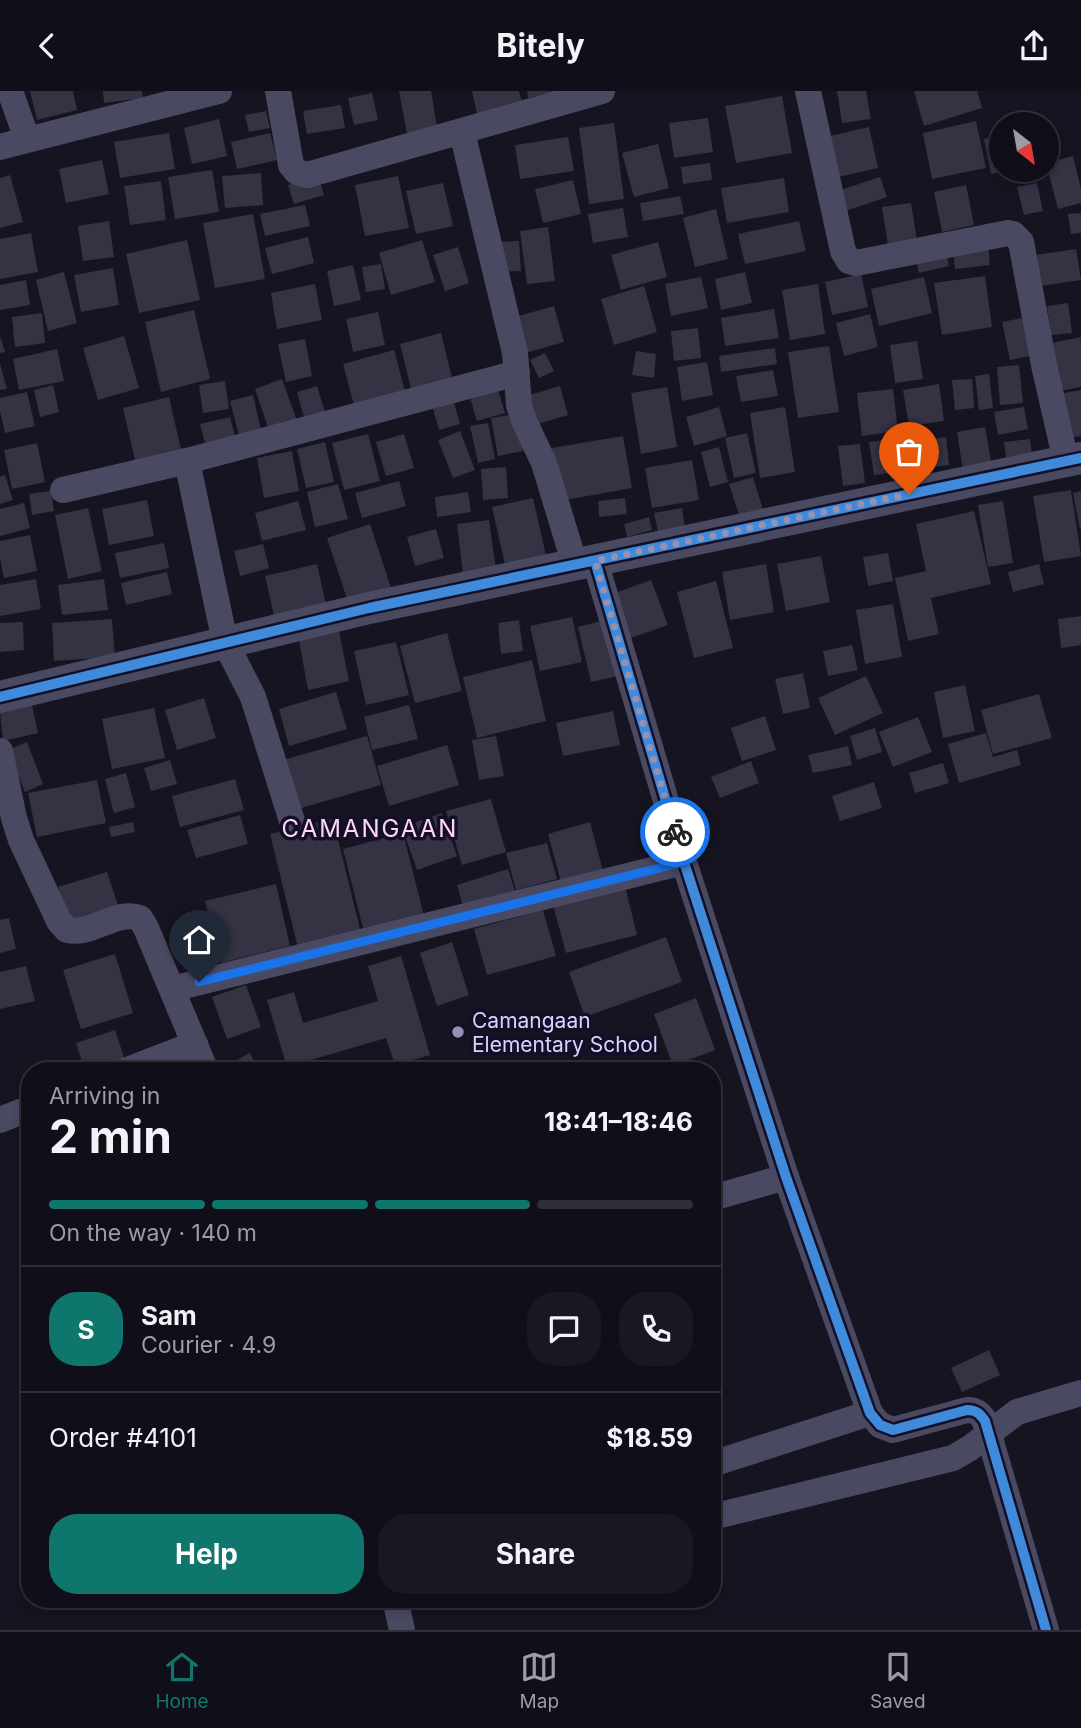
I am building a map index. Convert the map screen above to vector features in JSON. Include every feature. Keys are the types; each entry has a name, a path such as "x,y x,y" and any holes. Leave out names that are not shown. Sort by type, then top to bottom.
{"street":[{"path":"10,91 27,139"},
{"path":"0,147 219,91"},
{"path":"278,91 290,160 293,169 302,175 313,175 602,91"},
{"path":"0,697 225,642 1073,459 1044,365 1021,242 1008,233 856,263 849,261 843,251 808,91"},
{"path":"462,132 515,353 522,414 585,563 786,1177 870,1413 880,1426 893,1430 972,1410 981,1415 989,1433 1046,1630"},
{"path":"63,491 187,461 517,373"},
{"path":"187,461 225,642 253,697 293,824"},
{"path":"0,751 21,840 59,921 71,931 129,916 140,918 202,1062"},
{"path":"172,989 684,862"},
{"path":"148,1062 195,1044"},
{"path":"0,1120 21,1112"},
{"path":"721,1195 786,1177"},
{"path":"721,1515 953,1458 1017,1412 1081,1394"},
{"path":"721,1461 870,1413"},
{"path":"397,1608 402,1630"}],"building":[{"path":"30,91 73,91 77,110 37,120"},
{"path":"103,91 142,91 143,98 104,103"},
{"path":"399,91 431,91 437,128 407,134"},
{"path":"472,91 519,91 523,107 478,118"},
{"path":"527,91 553,91 554,92 528,98"},
{"path":"837,91 866,91 871,119 842,123"},
{"path":"914,91 977,91 982,108 924,126"},
{"path":"372,93 378,120 354,125 348,98"},
{"path":"782,96 792,153 736,163 725,106"},
{"path":"341,105 345,128 307,134 303,111"},
{"path":"266,111 270,128 249,132 245,115"},
{"path":"708,118 713,152 674,158 669,123"},
{"path":"219,119 227,156 192,164 184,128"},
{"path":"976,121 986,168 932,179 923,133"},
{"path":"614,123 624,199 589,204 579,128"},
{"path":"869,127 878,168 834,178 825,137"},
{"path":"169,133 175,169 120,178 114,142"},
{"path":"270,133 277,160 237,169 231,142"},
{"path":"568,137 574,171 520,179 515,145"},
{"path":"989,138 989,164 984,139"},
{"path":"658,144 669,188 634,197 622,153"},
{"path":"1073,156 1081,189 1081,203 1058,209 1051,182 1059,182 1059,160"},
{"path":"102,160 109,194 66,203 59,169"},
{"path":"710,163 712,180 683,184 681,167"},
{"path":"212,170 219,212 175,219 168,177"},
{"path":"261,173 263,205 225,208 222,176"},
{"path":"10,175 23,222 0,228 0,178"},
{"path":"318,176 324,195 294,204 288,185"},
{"path":"398,176 409,228 365,236 355,185"},
{"path":"880,177 887,197 842,212 835,192"},
{"path":"784,178 789,212 727,223 721,188"},
{"path":"573,180 581,214 543,223 535,189"},
{"path":"161,181 166,220 130,225 124,186"},
{"path":"443,183 453,226 416,234 406,191"},
{"path":"1037,183 1043,211 1024,215 1017,187"},
{"path":"966,185 974,225 942,232 934,192"},
{"path":"680,196 684,214 643,221 640,203"},
{"path":"911,203 917,241 888,245 882,207"},
{"path":"305,205 310,226 265,236 260,214"},
{"path":"623,208 628,237 593,243 588,214"},
{"path":"716,209 728,259 695,267 683,218"},
{"path":"1081,213 1081,233 1071,234 1068,214"},
{"path":"253,214 265,279 215,288 203,223"},
{"path":"109,221 114,257 83,261 78,226"},
{"path":"799,221 806,251 745,264 738,234"},
{"path":"548,227 555,281 527,284 520,231"},
{"path":"31,233 38,272 0,279 0,239"},
{"path":"308,237 314,263 272,274 265,248"},
{"path":"187,240 200,300 139,313 126,254"},
{"path":"422,240 435,282 391,295 379,253"},
{"path":"519,241 521,271 498,272 496,242"},
{"path":"658,242 667,277 621,290 611,255"},
{"path":"988,244 990,265 955,269 953,249"},
{"path":"458,247 469,283 445,291 433,255"},
{"path":"945,248 949,266 919,273 915,255"},
{"path":"1076,249 1081,280 1034,287 1029,256"},
{"path":"381,264 385,289 366,292 362,267"},
{"path":"353,265 361,300 334,306 327,271"},
{"path":"113,268 119,305 81,312 74,275"},
{"path":"64,272 77,323 48,331 36,280"},
{"path":"745,272 752,303 721,310 715,279"},
{"path":"861,274 868,307 832,315 825,282"},
{"path":"985,276 992,327 942,335 934,283"},
{"path":"701,277 708,308 671,316 665,284"},
{"path":"924,277 932,313 879,326 871,289"},
{"path":"26,280 30,305 0,310 0,285"},
{"path":"315,284 322,320 277,329 271,293"},
{"path":"818,284 825,334 790,340 782,290"},
{"path":"644,286 657,332 614,345 601,299"},
{"path":"1068,303 1072,333 1051,335 1047,306"},
{"path":"554,306 564,342 525,353 515,317"},
{"path":"774,309 779,338 725,346 721,318"},
{"path":"194,310 210,379 161,392 145,322"},
{"path":"378,312 385,345 353,352 346,319"},
{"path":"42,313 45,343 15,347 12,317"},
{"path":"870,314 878,347 844,356 836,323"},
{"path":"1027,317 1035,355 1010,360 1002,322"},
{"path":"698,328 701,358 674,361 671,331"},
{"path":"441,333 454,386 413,397 400,344"},
{"path":"0,336 5,352 0,353"},
{"path":"124,336 139,388 98,400 83,348"},
{"path":"1081,337 1081,387 1060,391 1051,343"},
{"path":"305,339 312,376 286,382 278,344"},
{"path":"917,341 923,379 895,383 890,345"},
{"path":"829,346 839,412 798,418 788,352"},
{"path":"775,348 777,364 721,372 719,356"},
{"path":"57,349 64,381 19,390 13,359"},
{"path":"394,350 405,391 354,405 343,364"},
{"path":"636,351 656,354 654,378 632,375"},
{"path":"545,353 554,371 539,378 530,360"},
{"path":"707,362 713,395 682,401 677,367"},
{"path":"0,364 7,389 0,390"},
{"path":"1019,365 1023,403 1000,405 997,367"},
{"path":"773,370 778,396 741,402 736,376"},
{"path":"989,374 993,408 979,410 975,376"},
{"path":"282,379 298,424 270,433 255,389"},
{"path":"972,379 974,408 955,410 952,380"},
{"path":"225,381 229,409 203,413 199,385"},
{"path":"496,383 505,413 477,421 468,391"},
{"path":"939,384 944,421 909,426 903,390"},
{"path":"53,385 59,412 40,417 34,390"},
{"path":"317,386 326,415 305,421 297,392"},
{"path":"560,386 568,415 534,425 526,396"},
{"path":"667,387 677,447 641,454 631,393"},
{"path":"893,389 898,431 862,436 857,393"},
{"path":"1081,390 1081,436 1066,438 1058,394"},
{"path":"27,392 35,426 5,433 0,398"},
{"path":"253,395 261,430 239,435 230,401"},
{"path":"452,395 460,424 439,430 431,401"},
{"path":"169,397 182,454 136,464 123,408"},
{"path":"719,407 727,436 694,446 686,417"},
{"path":"785,407 795,472 760,478 750,413"},
{"path":"1024,407 1028,429 998,435 994,412"},
{"path":"516,414 523,451 498,456 491,418"},
{"path":"230,417 235,436 205,443 200,424"},
{"path":"488,423 495,459 478,463 470,426"},
{"path":"985,427 993,472 964,477 957,432"},
{"path":"460,431 475,470 453,478 438,440"},
{"path":"747,433 756,473 734,478 725,438"},
{"path":"368,434 380,481 344,490 332,443"},
{"path":"404,434 414,468 386,476 376,442"},
{"path":"623,436 632,488 560,501 552,448"},
{"path":"913,436 918,469 874,475 869,442"},
{"path":"946,437 949,465 923,468 920,440"},
{"path":"1030,439 1033,463 1007,465 1004,442"},
{"path":"325,442 334,482 306,488 297,449"},
{"path":"37,443 45,482 12,489 4,450"},
{"path":"860,444 865,483 843,486 838,446"},
{"path":"719,447 728,482 710,487 701,452"},
{"path":"292,451 299,491 264,498 257,458"},
{"path":"692,460 699,500 652,508 645,468"},
{"path":"506,467 508,498 483,500 481,469"},
{"path":"5,475 13,500 0,504 0,477"},
{"path":"753,477 766,519 743,527 729,484"},
{"path":"399,481 406,506 362,518 355,493"},
{"path":"338,484 348,519 315,527 307,492"},
{"path":"1071,490 1081,556 1044,562 1033,496"},
{"path":"51,491 54,511 32,515 29,494"},
{"path":"1081,491 1081,529 1080,529 1073,493"},
{"path":"468,492 471,512 437,517 435,497"},
{"path":"533,498 547,560 506,569 492,507"},
{"path":"625,498 627,514 599,517 598,501"},
{"path":"147,500 154,536 109,545 102,509"},
{"path":"298,501 306,530 262,541 255,513"},
{"path":"1003,501 1013,563 988,567 978,505"},
{"path":"24,503 30,528 0,536 0,509"},
{"path":"88,508 102,571 68,579 55,515"},
{"path":"682,508 685,527 658,532 654,513"},
{"path":"974,511 991,584 931,598 939,634 908,641 895,578 926,571 916,524"},
{"path":"649,517 652,530 627,537 624,524"},
{"path":"489,520 496,570 463,574 457,524"},
{"path":"370,524 394,597 351,611 327,538"},
{"path":"436,529 444,558 415,566 407,537"},
{"path":"30,535 37,571 4,578 0,541"},
{"path":"164,543 169,568 120,578 115,553"},
{"path":"263,544 269,568 240,576 234,551"},
{"path":"888,553 893,581 868,586 863,557"},
{"path":"821,556 830,602 786,611 777,564"},
{"path":"317,564 328,614 276,625 265,576"},
{"path":"766,564 774,612 730,620 722,572"},
{"path":"1039,564 1044,584 1013,592 1008,572"},
{"path":"167,572 172,594 126,605 121,583"},
{"path":"36,579 41,609 0,616 0,585"},
{"path":"104,579 108,610 62,615 58,585"},
{"path":"651,580 668,625 631,638 615,593"},
{"path":"716,581 733,648 694,658 677,592"},
{"path":"893,604 902,657 865,664 856,610"},
{"path":"1081,616 1081,645 1061,648 1058,619"},
{"path":"572,617 582,662 540,671 530,626"},
{"path":"112,619 115,657 54,661 52,623"},
{"path":"519,620 523,651 501,654 498,623"},
{"path":"605,620 618,676 591,682 578,627"},
{"path":"23,622 24,650 0,652 0,623"},
{"path":"339,631 349,681 308,690 299,640"},
{"path":"447,633 462,691 415,703 400,646"},
{"path":"396,642 409,695 366,705 354,651"},
{"path":"852,645 858,670 828,676 823,651"},
{"path":"532,660 546,721 477,738 463,677"},
{"path":"803,673 810,708 783,714 775,679"},
{"path":"866,676 883,713 835,735 818,698"},
{"path":"965,685 975,731 943,738 934,692"},
{"path":"336,692 347,729 289,746 279,709"},
{"path":"1039,694 1052,738 993,754 981,710"},
{"path":"204,698 216,738 177,750 165,710"},
{"path":"32,705 38,733 3,741 0,712"},
{"path":"409,705 418,739 372,750 364,717"},
{"path":"154,708 165,758 112,769 102,719"},
{"path":"613,711 620,745 563,756 556,723"},
{"path":"765,716 776,750 742,761 731,728"},
{"path":"918,717 932,752 893,767 879,732"},
{"path":"875,728 882,752 857,760 850,736"},
{"path":"986,733 993,757 1017,750 1021,765 959,783 948,744"},
{"path":"367,736 381,785 294,810 280,761"},
{"path":"496,736 504,776 479,780 472,740"},
{"path":"27,742 43,784 25,792 8,750"},
{"path":"447,745 459,785 389,806 377,766"},
{"path":"848,746 852,765 813,773 808,755"},
{"path":"170,760 177,784 151,791 144,768"},
{"path":"751,761 759,783 720,798 711,777"},
{"path":"943,763 949,783 915,793 909,773"},
{"path":"126,773 135,807 114,813 105,779"},
{"path":"235,779 244,810 180,827 172,796"},
{"path":"97,780 106,823 37,837 28,793"},
{"path":"874,782 882,808 840,821 832,796"},
{"path":"491,799 506,852 462,865 446,811"},
{"path":"442,813 457,856 417,870 402,827"},
{"path":"240,815 248,844 196,858 187,830"},
{"path":"333,819 361,933 298,948 270,834"},
{"path":"133,822 135,832 111,837 109,827"},
{"path":"590,822 603,871 561,882 548,834"},
{"path":"403,833 425,920 365,936 343,849"},
{"path":"547,843 557,879 516,890 506,853"},
{"path":"508,869 516,895 464,910 457,885"},
{"path":"107,872 119,908 70,924 58,887"},
{"path":"276,884 290,946 220,963 205,901"},
{"path":"625,886 637,935 566,953 553,905"},
{"path":"543,910 556,956 487,975 474,929"},
{"path":"9,918 16,949 0,953 0,920"},
{"path":"666,937 682,982 585,1017 569,972"},
{"path":"452,942 469,995 437,1006 420,953"},
{"path":"115,954 133,1013 81,1029 63,970"},
{"path":"401,956 430,1055 406,1062 394,1062 386,1038 304,1062 286,1062 267,1000 294,992 303,1023 378,1001 368,966"},
{"path":"26,966 35,1001 0,1009 0,972"},
{"path":"246,985 261,1027 227,1039 212,997"},
{"path":"696,998 715,1050 684,1062 672,1062 654,1014"},
{"path":"115,1030 125,1060 82,1062 76,1043"},
{"path":"250,1053 254,1062 232,1062"},
{"path":"989,1350 1000,1375 962,1392 951,1368"}],"cycle path":[{"path":"0,697 369,608 1081,458"},
{"path":"595,561 684,862 786,1177 870,1413 880,1425 893,1430 967,1410 981,1416 985,1421 1046,1630"}],"way so far":[{"path":"675,832 595,561 909,494"}],"place":[{"name":"Camangaan Elementary School","path":"458,1032"}],"district":[{"name":"CAMANGAAN","path":"370,828"}],"route":[{"path":"199,982 684,862 675,832"}]}
